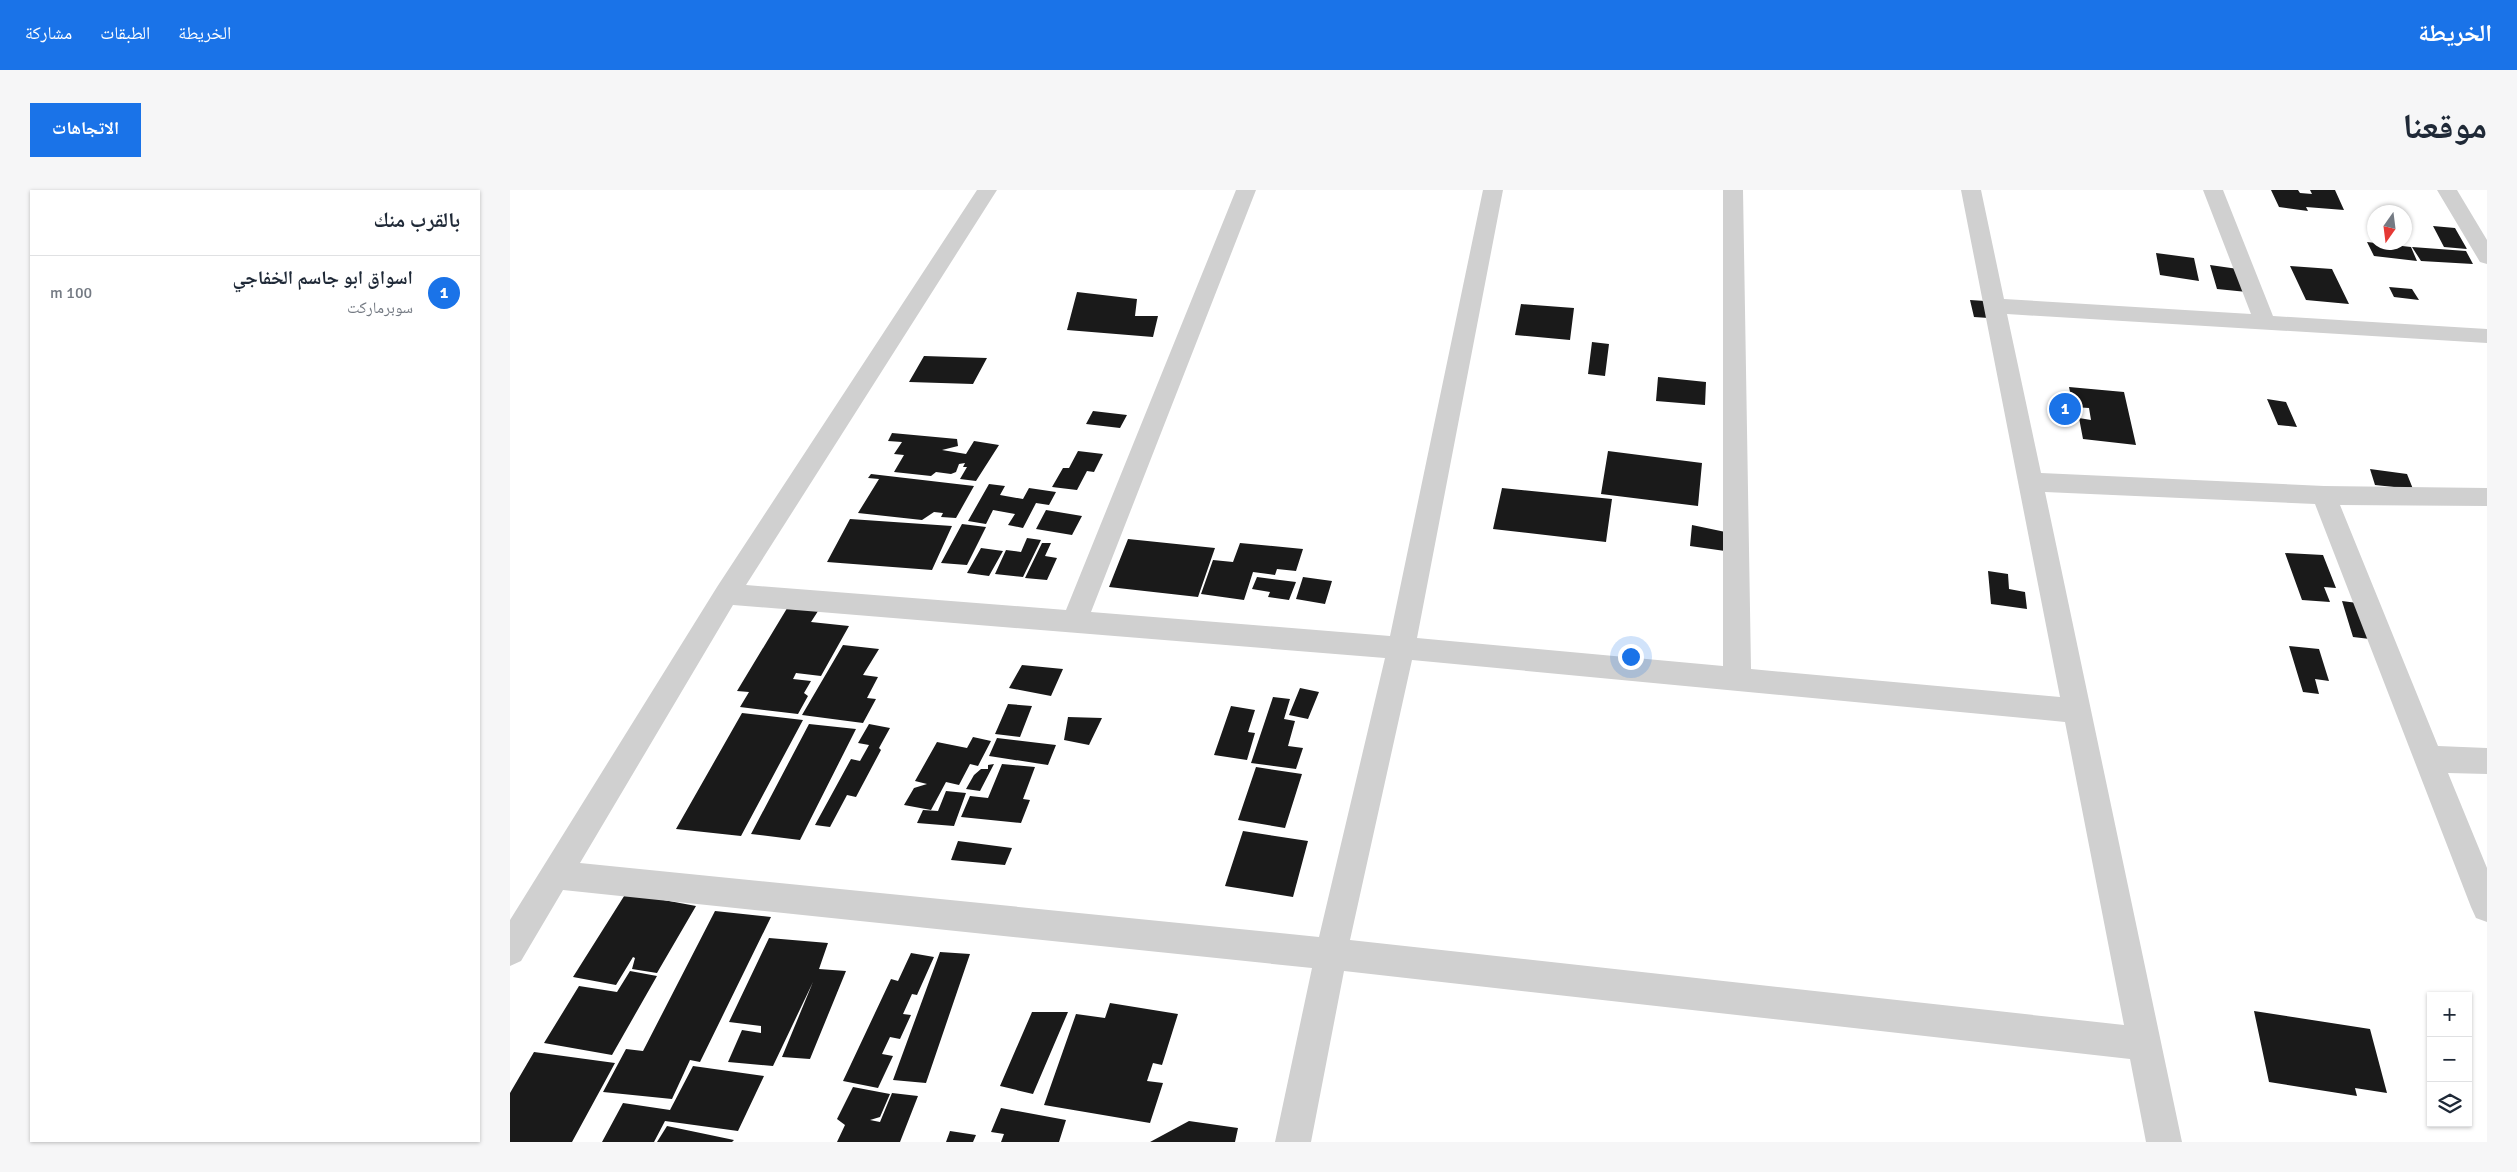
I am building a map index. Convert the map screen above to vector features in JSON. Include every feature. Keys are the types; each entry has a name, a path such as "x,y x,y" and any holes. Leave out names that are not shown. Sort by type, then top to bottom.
{"street":[{"path":"510,950 726,594 987,190"},
{"path":"1075,620 1246,190"},
{"path":"1293,1142 1331,954 1402,648 1488,190"},
{"path":"1733,190 1737,680"},
{"path":"1971,190 2164,1142"},
{"path":"2213,190 2265,323"},
{"path":"2447,190 2487,257"},
{"path":"1994,306 2487,336"},
{"path":"2030,482 2324,494 2487,498"},
{"path":"2324,494 2487,907"},
{"path":"726,594 1075,620 1402,648 2076,710"},
{"path":"2428,759 2487,761"},
{"path":"555,875 1331,954 2144,1044"}],"building":[{"path":"2271,190 2298,190 2300,193 2312,194 2310,190 2335,190 2344,210 2306,207 2308,211 2279,207"},
{"path":"2433,226 2455,228 2467,249 2444,247"},
{"path":"2412,247 2466,251 2473,264 2421,261"},
{"path":"2412,249 2417,261 2374,256 2371,250"},
{"path":"2156,253 2194,258 2199,281 2160,275"},
{"path":"2210,265 2238,269 2247,292 2217,289"},
{"path":"2290,266 2332,269 2349,304 2306,300"},
{"path":"2389,287 2412,289 2419,300 2394,297"},
{"path":"1077,292 1137,299 1135,316 1158,316 1153,337 1067,330"},
{"path":"1970,300 1985,301 1989,318 1974,317"},
{"path":"1521,304 1574,308 1570,340 1515,335"},
{"path":"1592,342 1609,344 1605,376 1588,374"},
{"path":"924,356 987,358 973,384 909,382"},
{"path":"1658,377 1706,382 1705,405 1656,401"},
{"path":"2069,387 2124,392 2136,445 2083,439 2079,418 2091,420 2089,408 2073,407"},
{"path":"2267,399 2286,402 2297,427 2278,425"},
{"path":"1093,411 1127,415 1120,428 1086,424"},
{"path":"892,433 957,439 958,446 942,450 966,454 974,441 999,445 976,481 960,479 967,467 963,467 965,463 959,464 956,472 951,474 936,472 931,476 894,472 904,455 894,454 902,442 888,441"},
{"path":"1078,451 1103,454 1094,472 1087,471 1077,490 1052,487 1063,468 1069,468"},
{"path":"1608,451 1702,463 1698,506 1601,494"},
{"path":"2370,469 2407,474 2413,489 2375,485"},
{"path":"871,474 974,486 956,518 941,517 943,513 934,512 922,520 858,513 879,479 868,478"},
{"path":"989,484 1005,486 1000,495 1023,499 1029,488 1056,492 1049,505 1036,503 1023,528 1008,525 1015,514 993,510 986,524 968,521"},
{"path":"1502,488 1612,499 1606,542 1493,529"},
{"path":"1046,510 1082,516 1072,535 1036,529"},
{"path":"850,519 952,526 932,570 827,562"},
{"path":"962,524 986,527 967,565 941,563"},
{"path":"1692,525 1735,534 1725,551 1690,546"},
{"path":"1027,538 1041,540 1023,577 995,574 1006,550 1021,552"},
{"path":"1128,539 1215,548 1198,597 1109,587"},
{"path":"1042,543 1051,543 1045,556 1057,558 1047,580 1025,578"},
{"path":"1240,543 1303,549 1296,571 1277,569 1275,575 1253,572 1244,600 1201,594 1213,560 1233,562"},
{"path":"981,548 1003,551 989,576 967,573"},
{"path":"2285,553 2323,555 2336,588 2324,587 2330,602 2302,600"},
{"path":"1988,571 2008,574 2009,589 2025,592 2027,609 1991,604"},
{"path":"1257,577 1296,582 1289,600 1268,597 1270,592 1252,589"},
{"path":"1303,577 1332,581 1325,604 1296,599"},
{"path":"2342,601 2365,604 2370,639 2353,637"},
{"path":"789,605 820,608 811,622 849,626 821,676 796,673 793,679 811,681 804,693 808,696 798,714 740,707 749,692 737,691"},
{"path":"843,645 879,649 863,675 878,677 867,698 876,699 863,723 802,715"},
{"path":"2289,646 2319,649 2329,681 2315,679 2319,694 2303,692"},
{"path":"1022,665 1063,669 1051,696 1009,688"},
{"path":"1300,688 1319,692 1308,719 1289,715"},
{"path":"1273,697 1290,699 1284,719 1295,721 1288,746 1303,748 1296,769 1251,763"},
{"path":"1008,704 1032,706 1020,737 995,734"},
{"path":"1231,706 1255,710 1248,732 1255,733 1247,760 1214,755"},
{"path":"742,713 803,720 741,836 676,829"},
{"path":"1068,717 1102,718 1089,745 1064,740"},
{"path":"809,724 856,729 800,840 751,834"},
{"path":"869,724 890,728 879,748 881,750 856,797 847,795 830,827 815,825 851,759 860,761 869,745 858,743"},
{"path":"973,737 991,741 978,766 970,764 959,785 946,782 931,810 904,805 914,788 927,784 915,781 937,742 967,748"},
{"path":"997,738 1056,745 1048,765 989,756"},
{"path":"994,764 980,791 966,789 974,775 981,769 988,769 988,765"},
{"path":"1002,764 1035,767 1023,799 1030,800 1021,823 961,817 970,796 988,798"},
{"path":"1256,767 1302,774 1285,828 1238,820"},
{"path":"946,791 966,793 954,826 917,823 923,810 938,811"},
{"path":"1243,831 1308,841 1293,897 1225,886"},
{"path":"958,841 1012,848 1005,865 951,860"},
{"path":"626,893 696,906 657,973 632,969 635,958 633,957 616,985 573,977"},
{"path":"715,911 771,917 700,1062 690,1060 672,1099 603,1092 626,1049 643,1051"},
{"path":"769,938 828,943 819,969 846,971 810,1059 782,1057 813,982 773,1066 728,1062 742,1030 761,1033 761,1026 729,1022"},
{"path":"940,952 970,954 926,1083 893,1080"},
{"path":"911,953 934,957 917,995 912,994 903,1014 911,1015 900,1039 890,1037 882,1054 893,1056 878,1088 843,1081 891,979 898,981"},
{"path":"630,971 657,976 612,1055 544,1043 579,986 617,992"},
{"path":"1110,1003 1178,1014 1162,1065 1153,1063 1147,1081 1163,1083 1150,1123 1044,1105 1076,1014 1105,1018"},
{"path":"2254,1011 2370,1029 2387,1093 2355,1088 2357,1096 2269,1082"},
{"path":"1032,1012 1068,1012 1033,1094 1000,1086"},
{"path":"534,1052 615,1063 572,1142 510,1142 510,1093"},
{"path":"693,1066 764,1076 738,1131 665,1121 654,1142 602,1142 623,1103 670,1110"},
{"path":"853,1087 890,1094 880,1117 870,1120 880,1122 892,1093 918,1096 900,1142 837,1142 845,1125 837,1119"},
{"path":"1001,1108 1066,1120 1059,1142 1001,1142 1004,1134 991,1132"},
{"path":"1189,1121 1238,1128 1235,1142 1150,1142"},
{"path":"667,1126 734,1140 732,1142 657,1142"},
{"path":"950,1131 976,1135 973,1142 946,1142"}],"place":[{"name":"اسواق ابو جاسم الخفاجي","path":"2065,409"}]}
